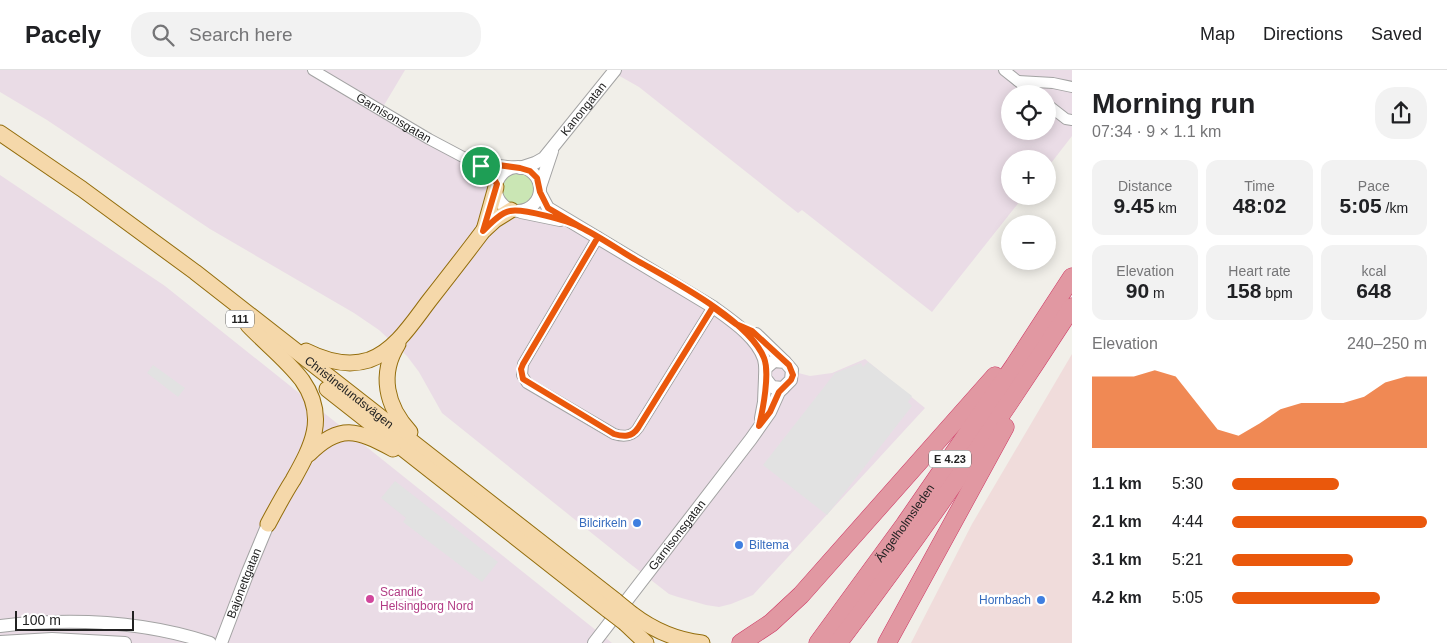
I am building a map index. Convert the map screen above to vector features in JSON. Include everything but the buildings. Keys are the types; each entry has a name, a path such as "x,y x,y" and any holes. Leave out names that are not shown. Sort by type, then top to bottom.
{"highway":[{"name":"Ängelholmsleden","path":"818,643 905,524 1072,277"},
{"name":"Ängelholmsleden","path":"838,643 950,489 1072,308"},
{"path":"887,643 990,453 1059,339 1072,308"},
{"path":"741,643 771,623 801,595 1043,321"}],"main road":[{"name":"Christinelundsvägen","path":"0,133 96,200 226,296 455,474 612,606"},
{"name":"Christinelundsvägen","path":"0,144 94,209 248,325 474,504 628,618 686,641 702,643"},
{"path":"483,231 497,185"},
{"path":"455,474 403,424 392,407 386,382 387,368 394,349 406,330 483,231 495,220 514,211"},
{"path":"226,296 305,350 332,361 357,363 375,357 384,352 406,330"},
{"path":"248,325 295,372 310,395 315,407 316,426 305,459 268,524"},
{"path":"305,459 318,445 342,432 372,438 393,449 474,504"},
{"name":"Christinelundsvägen","path":"628,618 646,643"}],"street":[{"name":"Garnisonsgatan","path":"313,70 430,139 476,162 491,174 497,185"},
{"name":"Kanongatan","path":"519,168 540,160 552,148 615,70"},
{"path":"1004,70 1023,85"},
{"path":"1018,81 1053,83 1072,87"},
{"path":"1056,111 1066,119 1072,120"},
{"name":"Kanongatan","path":"540,190 552,148"},
{"name":"Garnisonsgatan","path":"476,162 519,168"},
{"path":"519,168 534,174 540,190 539,198 532,207 522,211 514,211 506,208 498,198 497,185 499,179 506,171 519,168"},
{"name":"Garnisonsgatan","path":"540,190 548,208 713,307 736,324 760,350 764,359 766,373 764,402 759,426"},
{"name":"Garnisonsgatan","path":"514,211 533,213 579,226"},
{"path":"598,237 523,364 522,375 527,383 614,434 632,435 713,307"},
{"name":"Garnisonsgatan","path":"594,643 735,460 770,412 783,388 791,380 792,370 785,362 752,331 736,324"},
{"path":"783,388 772,387 766,373 774,361 785,362"},
{"name":"Bajonettgatan","path":"221,643 268,524"},
{"path":"0,626 53,622 118,624 181,635 210,643"},
{"path":"0,642 52,639 125,643"}],"shaded area":[{"path":"0,70 405,70 380,112 475,164 492,182 484,224 516,213 578,228 714,311 775,367 810,376 832,373 865,359 925,408 753,595 719,607 669,594 442,413 419,372 407,356 379,330 354,313 210,229 47,120 0,92"},
{"path":"609,70 1072,70 1072,136 1056,157 1056,150 1001,150 1001,205 1017,205 1009,215 1001,215 1001,225 932,312 802,210 798,213 639,87"},
{"path":"0,175 165,286 612,643 0,643"},
{"path":"1072,354 1072,643 911,643 972,524"},
{"path":"868,362 912,396 908,402 912,406 827,515 763,465 835,373 861,363 863,367"},
{"path":"153,365 185,388 178,397 147,373"},
{"path":"395,481 498,562 482,582 403,522 406,518 381,498"}],"green space":[{"path":"518,173 524,174 529,178 533,183 533,195 529,200 524,204 518,205 512,204 507,200 503,195 502,189 503,183 507,178 512,174"}],"place":[{"name":"Bilcirkeln","path":"637,523"},
{"name":"Biltema","path":"739,545"},
{"name":"Scandic Helsingborg Nord","path":"370,599"},
{"name":"Hornbach","path":"1041,600"}],"route":[{"path":"481,166 476,162 530,171 539,182 540,192 548,208 598,237 523,364 521,369 522,375 527,383 614,434 630,436 638,428 713,307 727,317 736,324 752,331 792,370 791,380 779,392 770,412 759,426 766,378 764,359 760,350 736,324 713,307 662,275 598,237 579,226 547,216 511,210 495,220 483,231 497,184 491,174 481,166"}]}
